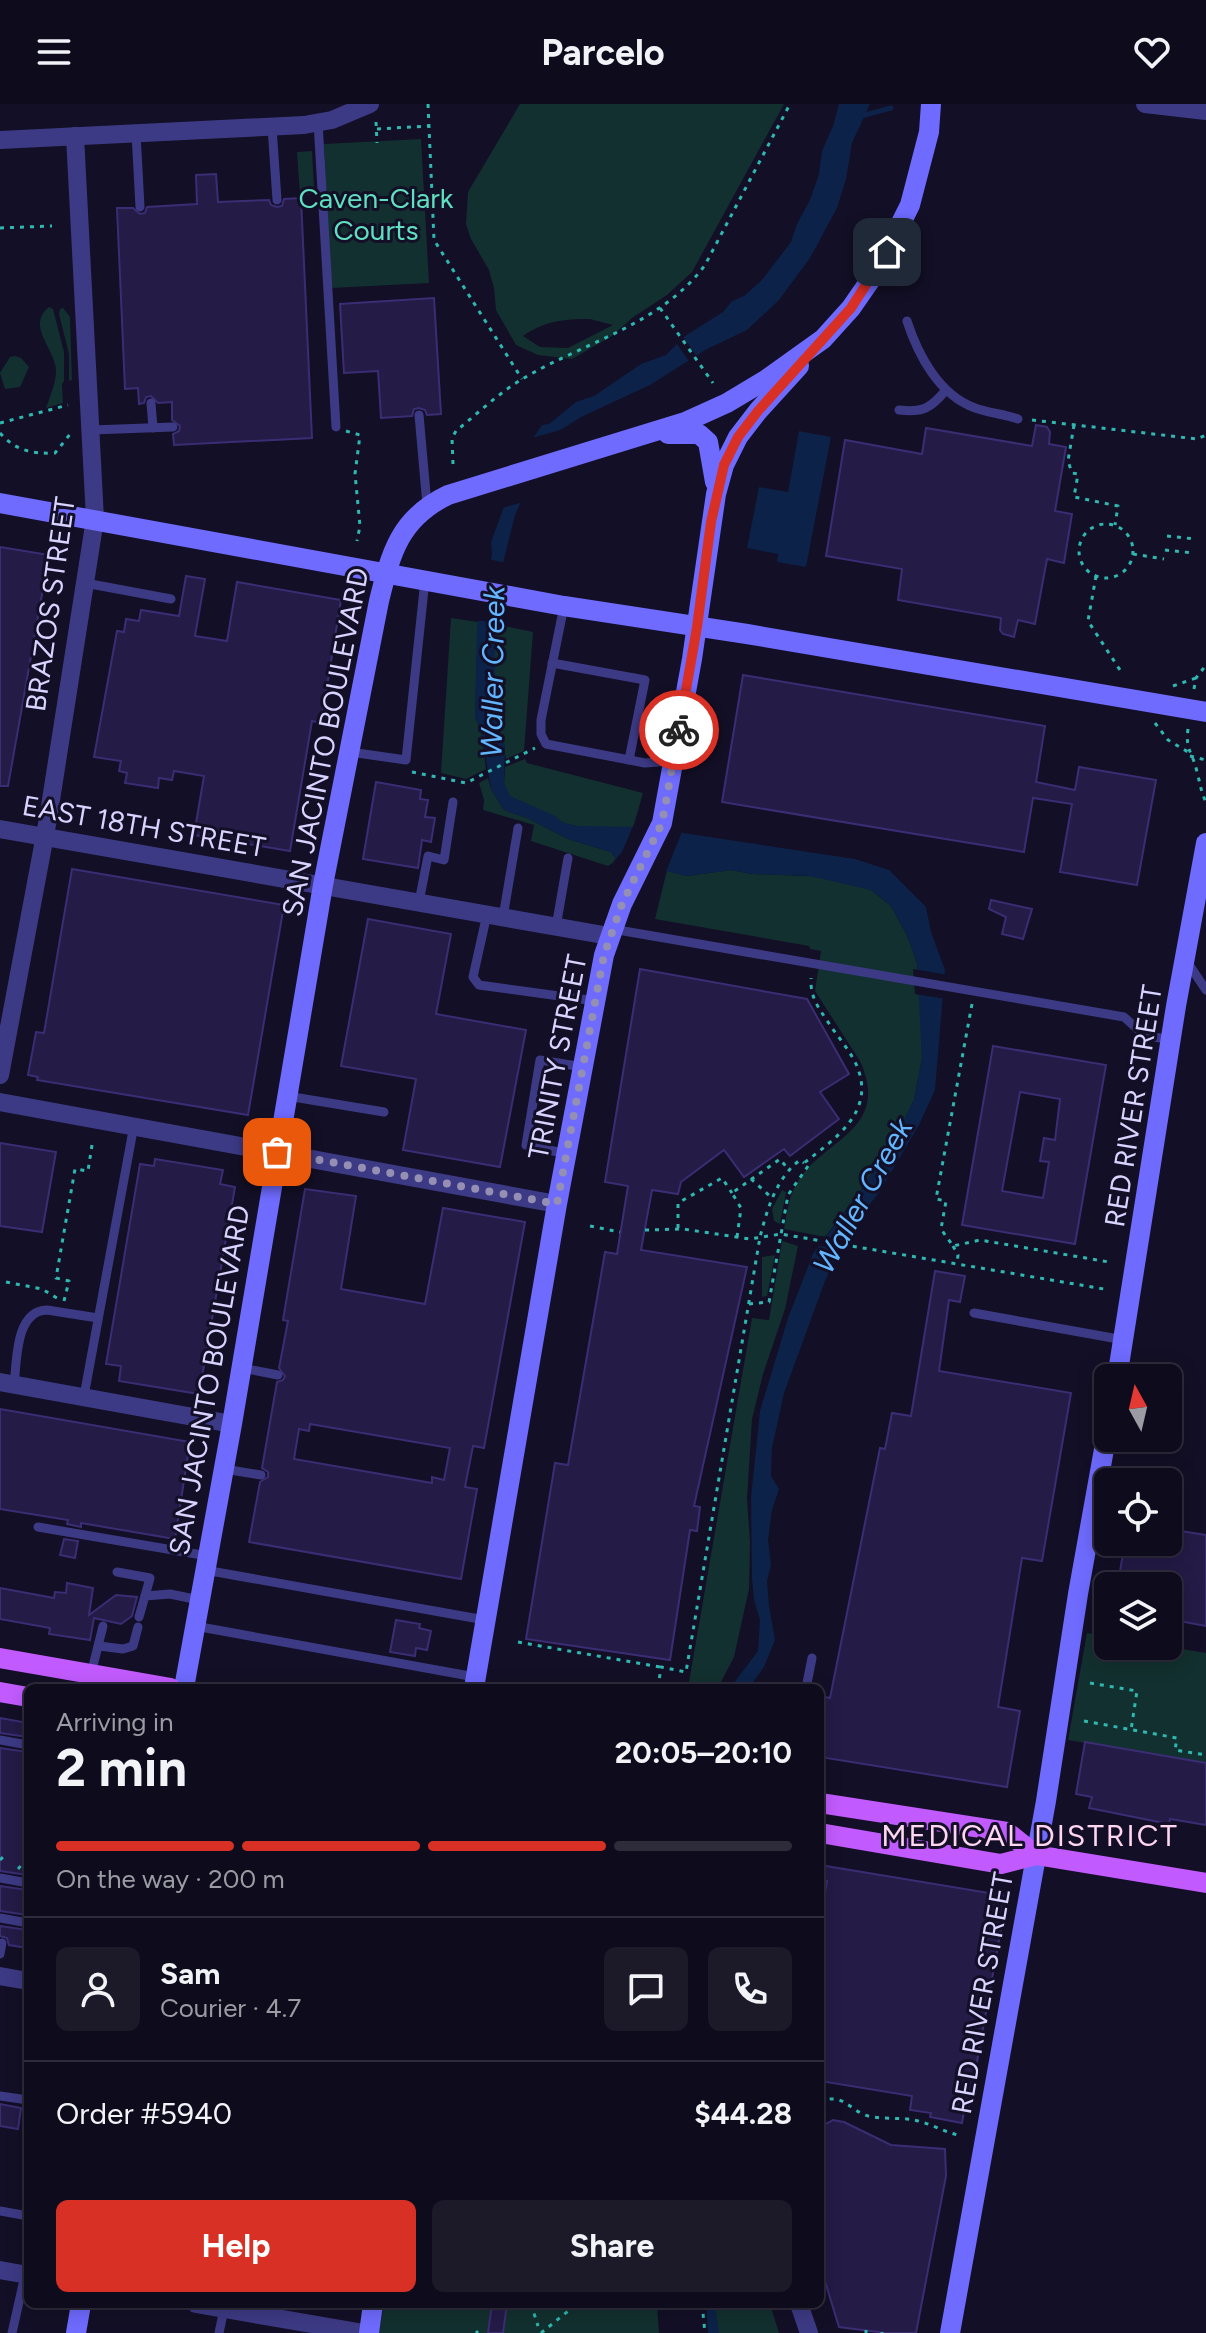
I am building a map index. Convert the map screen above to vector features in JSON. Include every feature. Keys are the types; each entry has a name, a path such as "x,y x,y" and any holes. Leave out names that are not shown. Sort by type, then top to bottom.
{"main road":[{"name":"SAN JACINTO BOULEVARD","path":"185,1684 323,885 386,572 402,533 427,505 685,422 741,395 823,339 851,308 878,269 910,205 929,132 931,104"},
{"name":"TRINITY STREET","path":"475,1683 557,1204 596,1001 610,932 658,834 697,627 716,494 724,465 738,437 823,339"},
{"path":"644,436 683,432 699,434 708,442 716,494"},
{"path":"0,503 564,606 1206,712"},
{"name":"RED RIVER STREET","path":"1120,1364 1184,958 1206,843"},
{"name":"RED RIVER STREET","path":"950,2333 1036,1855 1104,1452"},
{"path":"0,1658 148,1684"},
{"path":"0,1692 24,1696"},
{"path":"824,1804 1007,1832 1036,1855"},
{"path":"824,1834 1001,1864 1036,1855 1206,1883"},
{"path":"76,2333 80,2308"},
{"path":"366,2333 372,2308"}],"street":[{"path":"1145,104 1206,111"},
{"path":"0,140 272,127 318,122 357,111 373,111"},
{"name":"BRAZOS STREET","path":"0,1075 44,838 95,519 84,428 75,136"},
{"name":"EAST 18TH STREET","path":"0,829 556,927 610,932"},
{"path":"0,1102 557,1204"},
{"path":"7,1383 232,1424"},
{"path":"0,1976 24,1980"},
{"path":"0,2270 24,2270"},
{"path":"218,2308 366,2333"},
{"path":"800,2308 809,2333"}],"lane":[{"path":"318,122 336,427"},
{"path":"272,127 277,200"},
{"path":"136,133 140,207"},
{"path":"907,321 913,340 946,390 978,409 1018,419"},
{"path":"899,410 922,411 934,404 946,390"},
{"path":"151,403 153,428"},
{"path":"419,415 427,505"},
{"path":"84,428 173,427"},
{"path":"349,752 406,760 434,582"},
{"path":"85,583 171,599"},
{"path":"564,606 541,720 541,734 546,744 645,763 673,761"},
{"path":"552,663 645,680 629,760"},
{"path":"419,902 428,856 444,860 453,802"},
{"path":"518,828 495,916 473,977 479,985 596,1001"},
{"path":"556,927 568,858"},
{"path":"610,932 814,962 1124,1017 1144,1035 1171,1040"},
{"path":"1184,958 1206,990"},
{"path":"567,1154 526,1145 540,1060 583,1067"},
{"path":"287,1096 384,1112"},
{"path":"84,1396 134,1125"},
{"path":"7,1383 29,1316 39,1310 47,1310 98,1318"},
{"path":"974,1313 1124,1340"},
{"path":"241,1367 278,1375"},
{"path":"224,1469 261,1475"},
{"path":"38,1527 487,1620"},
{"path":"99,1646 123,1649 133,1646 150,1578 117,1572"},
{"path":"145,1596 170,1594 200,1600"},
{"path":"91,1674 103,1626"},
{"path":"195,1626 475,1683"},
{"path":"807,1684 812,1658"},
{"path":"0,1740 24,1744"},
{"path":"0,1878 24,1882"},
{"path":"0,1918 24,1922"},
{"path":"0,2096 24,2099"},
{"path":"0,2211 24,2215"},
{"path":"12,2333 24,2283"},
{"path":"219,2333 224,2309"}],"path":[{"path":"428,104 434,240 522,379"},
{"path":"453,464 452,438 456,431 522,379 660,308 690,284 705,265 790,104"},
{"path":"373,111 377,143"},
{"path":"377,129 429,126"},
{"path":"0,228 52,226"},
{"path":"660,308 713,383"},
{"path":"0,423 68,405"},
{"path":"1018,419 1197,439 1206,435"},
{"path":"1074,425 1068,461 1072,473 1078,474 1074,497 1118,506 1115,525"},
{"path":"336,427 360,435 355,474 360,526 357,541"},
{"path":"0,433 22,450 34,454 55,453 84,428"},
{"path":"1097,525 1115,525 1129,536 1133,554 1131,562 1120,574 1096,576 1082,564 1079,555 1082,537 1097,525"},
{"path":"1167,536 1195,539"},
{"path":"1165,550 1193,553"},
{"path":"1133,554 1164,559"},
{"path":"1096,576 1088,621 1120,670"},
{"path":"1194,685 1206,665"},
{"path":"1200,674 1206,673"},
{"path":"1137,701 1168,740 1189,754 1206,760"},
{"path":"1186,743 1206,802"},
{"path":"410,772 468,783 525,754"},
{"path":"804,1163 845,1132 858,1109 862,1091 855,1063 811,996 814,962"},
{"path":"957,1264 958,1255 941,1229 946,1201 936,1199 974,990"},
{"path":"66,1295 69,1281 56,1278 75,1169 88,1171 92,1145"},
{"path":"732,1193 780,1159 788,1169"},
{"path":"518,1642 686,1672 760,1237 773,1198 788,1169 800,1160 808,1166 788,1195 769,1302 749,1304"},
{"path":"678,1228 678,1203 722,1178 741,1208 737,1237"},
{"path":"751,1179 773,1198"},
{"path":"590,1226 620,1232"},
{"path":"645,1230 678,1228 750,1239 781,1234 1104,1289"},
{"path":"953,1246 980,1240 1109,1262"},
{"path":"6,1282 42,1289 64,1303"},
{"path":"659,1684 661,1667"},
{"path":"1090,1683 1137,1691 1131,1730"},
{"path":"1084,1721 1177,1738 1175,1750 1206,1755"},
{"path":"0,1860 4,1856"},
{"path":"824,2100 849,2103 864,2115 918,2121 941,2132 962,2136"},
{"path":"532,2308 538,2326"},
{"path":"541,2333 573,2308"},
{"path":"702,2308 705,2333"}],"green space":[{"path":"520,104 784,104 692,272 612,336 572,359 538,355 516,345 496,310 489,270 466,224 468,192","holes":["590,319 613,325 568,348 540,347 523,336 539,327 563,320"]},
{"name":"Caven-Clark Courts","path":"421,139 429,283 331,288 324,144"},
{"path":"312,151 314,189 309,195 300,195 297,152"},
{"path":"49,307 53,309 64,352 64,381 63,403 46,408 56,371 40,322 42,314"},
{"path":"63,308 70,317 72,380 69,381 69,354 59,314"},
{"path":"15,356 29,367 20,387 5,389 0,373 10,357"},
{"path":"451,618 478,622 475,717 481,730 486,769 466,779 441,773"},
{"path":"495,624 533,632 524,751 506,759 495,703"},
{"path":"525,759 527,763 643,793 633,828 568,824 509,796 504,783 505,767"},
{"path":"488,778 504,810 568,839 611,852 617,860 608,866 531,841 534,825 483,810 484,800 479,783"},
{"path":"667,870 687,876 731,870 841,881 871,890 891,906 907,935 917,963 921,1018 922,1058 914,1100 898,1132 861,1190 825,1237 784,1229 790,1198 809,1167 861,1118 867,1103 867,1084 860,1061 815,991 821,951 809,946 655,919"},
{"path":"782,1190 786,1192 780,1224 774,1221 772,1209"},
{"path":"782,1241 798,1246 785,1309 752,1419 747,1498 749,1589 734,1657 720,1684 689,1684 752,1318 769,1320"},
{"path":"775,1255 767,1296 762,1297 762,1257"},
{"path":"1087,1633 1094,1634 1094,1660 1182,1660 1182,1649 1206,1653 1206,1763 1068,1740"},
{"path":"383,2308 771,2308 779,2333 379,2333"}],"water":[{"name":"Waller Creek","path":"839,104 870,104 852,143 837,208 810,258 779,300 747,330 707,349 650,385 581,417 553,435 533,456 504,559 495,612 495,703 505,746 504,783 510,796 576,826 644,827 855,859 889,870 926,907 931,932 945,970 935,1090 919,1125 880,1191 845,1237 825,1281 784,1393 772,1448 771,1476 779,1489 772,1510 768,1540 771,1565 767,1581 775,1640 764,1667 752,1684 733,1684 758,1651 760,1620 752,1579 751,1497 760,1411 788,1318 813,1254 861,1190 898,1132 914,1100 922,1058 917,963 907,935 891,906 871,890 810,876 731,870 687,876 617,860 611,852 568,839 504,810 491,789 481,730 475,717 477,630 483,581 492,554 491,542 525,450 542,425 549,424 576,402 594,396 641,364 666,355 685,336 723,312 732,301 744,296 761,281 791,242 810,200 819,174 822,151"},
{"path":"799,431 831,437 806,567 777,562 778,554 747,548 759,487 788,492"},
{"path":"698,2308 716,2308 719,2333 695,2333"}],"pier":[{"path":"681,334 699,359 691,364 674,340"},
{"path":"564,429 537,458 526,501 499,509 521,448 528,439"},
{"path":"487,559 507,563 499,623 475,620 479,580"},
{"path":"634,824 683,829 665,874 613,862 622,852"},
{"path":"913,969 948,975 946,999 915,994"},
{"path":"821,1236 848,1241 844,1250 814,1245"},
{"path":"657,2308 706,2308 708,2333 659,2333"}],"building":[{"path":"216,174 218,202 269,200 271,205 277,207 282,206 284,199 301,198 312,438 174,445 173,434 179,431 180,426 172,420 172,402 158,403 151,396 139,404 138,388 125,389 117,208 133,208 140,214 145,213 147,207 197,204 196,175"},
{"path":"434,298 441,414 427,415 425,410 419,408 414,409 412,416 381,418 378,371 344,373 340,304"},
{"path":"1036,425 1047,427 1049,444 1066,447 1055,511 1072,514 1064,563 1047,559 1035,624 1018,620 1014,637 1000,630 1001,618 898,600 902,569 826,556 845,440 922,454 926,428 1032,446"},
{"path":"0,547 49,555 8,786 0,786"},
{"path":"186,576 205,579 195,636 227,641 237,582 341,600 321,723 312,721 290,851 194,835 204,776 174,771 172,780 159,778 158,788 125,783 127,773 119,771 121,761 94,757 117,631 124,632 126,619 139,621 141,610 179,616"},
{"path":"743,675 1045,726 1036,782 1075,790 1079,767 1156,780 1137,885 1060,872 1072,804 1033,798 1024,852 722,802"},
{"path":"376,782 421,790 420,799 428,800 425,817 435,818 431,842 422,840 418,868 363,859"},
{"path":"72,869 284,905 248,1115 37,1080 38,1077 28,1075 36,1032 44,1033"},
{"path":"991,900 1032,909 1023,939 1002,934 1006,917 989,909"},
{"path":"368,919 451,934 436,1014 526,1030 500,1167 403,1150 416,1079 341,1066"},
{"path":"640,969 807,999 849,1074 820,1092 839,1119 790,1156 784,1149 744,1177 724,1150 681,1182 678,1194 652,1190 641,1250 747,1267 694,1506 700,1507 697,1531 690,1530 670,1660 526,1639 555,1463 568,1465 605,1252 617,1254 628,1186 605,1182"},
{"path":"993,1046 1106,1065 1075,1244 962,1225","holes":["1020,1092 1060,1099 1055,1140 1044,1138 1040,1161 1049,1162 1043,1198 1002,1191"]},
{"path":"0,1143 56,1152 42,1232 0,1226"},
{"path":"155,1159 223,1170 220,1184 235,1187 199,1394 119,1381 121,1366 106,1364 140,1164 154,1166"},
{"path":"305,1189 356,1196 341,1289 425,1304 443,1208 525,1222 484,1448 473,1446 465,1487 477,1489 461,1579 249,1542 260,1482 268,1477 268,1472 262,1468 277,1382 285,1376 279,1368 288,1321 283,1320","holes":["310,1424 450,1448 444,1480 432,1477 432,1483 294,1459 299,1429 309,1431"]},
{"path":"935,1271 965,1276 960,1302 949,1300 939,1371 1071,1393 1042,1561 1022,1558 998,1707 1020,1711 1007,1787 824,1758 824,1697 830,1698 880,1448 885,1449 892,1413 911,1416"},
{"path":"0,1409 190,1442 175,1539 81,1523 81,1527 67,1524 68,1520 0,1509"},
{"path":"1182,1531 1206,1535 1206,1626 1182,1622 1182,1572 1120,1572 1123,1556 1182,1556"},
{"path":"64,1539 78,1541 75,1558 60,1555"},
{"path":"67,1583 93,1588 89,1615 116,1595 137,1597 132,1616 121,1624 94,1618 90,1640 49,1634 50,1628 0,1619 0,1588 54,1598 55,1592 66,1593"},
{"path":"396,1620 420,1624 419,1628 431,1631 427,1650 416,1648 415,1656 390,1652"},
{"path":"0,1718 24,1722 24,1736 0,1733"},
{"path":"1085,1742 1206,1763 1206,1825 1170,1819 1169,1824 1089,1808 1092,1797 1076,1794"},
{"path":"0,1748 24,1751 24,1874 0,1871"},
{"path":"824,1866 1007,1896 969,2106 965,2106 962,2123 910,2110 912,2096 824,2082 824,1899 827,1881 824,1881"},
{"path":"0,1886 24,1889 24,1914 0,1911"},
{"path":"0,1926 24,1929 24,1947 9,1945 7,1938 0,1936"},
{"path":"0,2104 21,2108 18,2129 0,2126"},
{"path":"833,2120 844,2122 891,2145 945,2149 946,2176 916,2333 839,2327 824,2278 824,2125"},
{"path":"491,2308 506,2308 503,2333 488,2333"}],"waterway":[{"path":"861,116 891,108"}],"way so far":[{"path":"277,1152 557,1204 604,955 622,904 662,823 679,730"}],"district":[{"name":"MEDICAL DISTRICT","path":"1030,1836"}],"route":[{"path":"679,730 711,522 724,465 738,437 851,308 887,252"}]}
